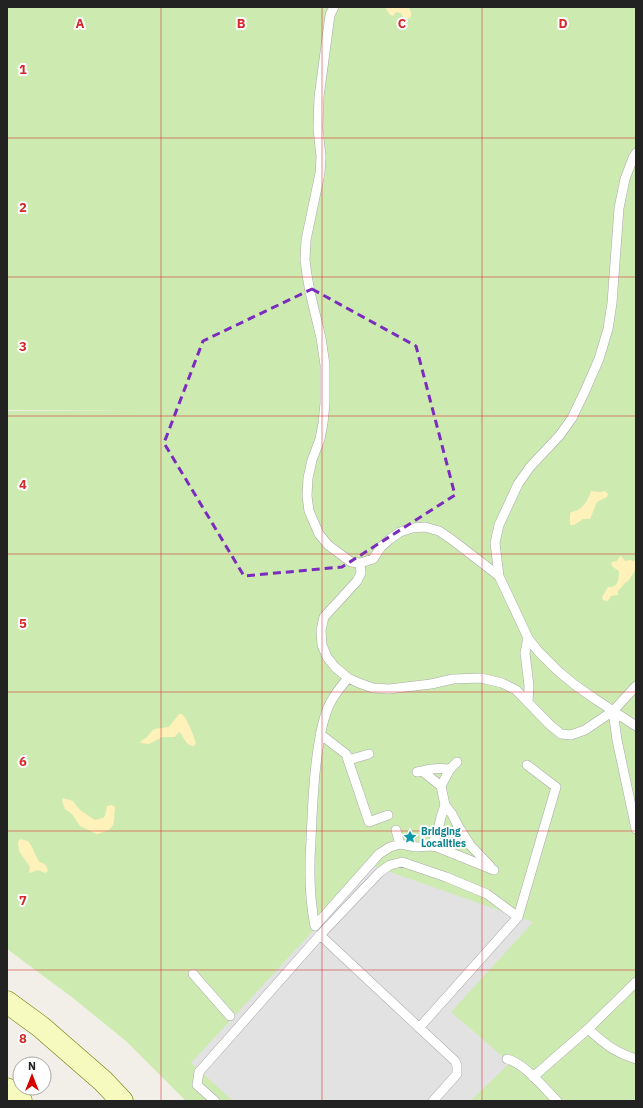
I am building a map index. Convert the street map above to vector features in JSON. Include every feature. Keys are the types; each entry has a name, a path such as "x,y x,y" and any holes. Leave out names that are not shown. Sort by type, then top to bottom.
{"main road":[{"path":"7,1002 41,1027 103,1082 122,1101"},
{"path":"7,1089 21,1101"}],"lane":[{"path":"334,7 330,15 319,96 318,128 321,156 320,173 306,240 305,260 325,365 325,403 323,423 320,439 312,460 308,478 307,496 309,511 318,534 341,556 352,562 360,563 373,558 390,539 400,532 412,528 425,528 439,532 451,539 499,576"},
{"path":"636,153 625,179 619,208 612,303 608,329 599,359 586,391 572,418 560,435 530,468 518,484 499,525 495,543 499,576 528,638 538,651 575,685 636,726"},
{"path":"360,563 361,573 357,581 324,617 321,630 322,645 327,657 335,667 348,678 359,683 373,688 389,689 431,684 453,679 481,678 502,682 516,690 550,725 561,734 571,735 585,730 613,711 636,686"},
{"path":"528,638 525,653 529,686 528,702"},
{"path":"348,678 335,694 326,713 320,734 312,794 310,878 312,914 315,926 379,854 390,847 400,844 416,847 437,847 494,870 470,845 445,805 441,786 450,769 457,762"},
{"path":"613,711 617,740 636,829"},
{"path":"320,734 346,754 369,822 388,815"},
{"path":"348,760 369,754"},
{"path":"419,1028 518,917 556,787 526,765"},
{"path":"441,786 419,772 429,768 450,769"},
{"path":"431,846 437,834 445,805"},
{"path":"396,830 400,844"},
{"path":"215,1101 197,1084 199,1072 320,935 380,872 390,865 402,862 446,877 487,894 518,917"},
{"path":"320,935 455,1061 457,1066 457,1074 433,1101"},
{"path":"193,974 230,1016"},
{"path":"533,1077 588,1029 636,982"},
{"path":"588,1029 612,1049 636,1059"},
{"path":"507,1059 513,1060 518,1064 557,1101"}],"highlighted area":[{"path":"312,289 416,346 455,495 342,567 244,576 164,443 203,341"}],"green space":[{"path":"7,7 636,7 636,1101 186,1101 127,1042 73,998 7,949 7,411 148,410 7,410"}],"sand":[{"path":"385,7 409,7 411,18 406,19 401,13 396,12 393,16 390,15"},
{"path":"591,491 605,491 608,494 607,497 597,502 590,519 583,519 574,525 571,525 571,512 578,510 584,505"},
{"path":"620,556 625,561 636,560 636,569 629,580 618,591 618,595 611,596 608,601 603,600 602,597 608,587 614,586 618,582 619,571 611,564 612,562 617,561"},
{"path":"179,714 182,714 185,717 190,727 196,743 194,746 187,743 180,732 175,737 162,737 149,744 140,743 153,730 169,727"},
{"path":"63,798 73,801 80,810 95,820 103,818 105,816 107,806 112,805 115,807 113,825 108,830 97,834 80,826 72,814 65,809 62,801"},
{"path":"20,839 28,841 39,862 45,865 48,871 45,873 38,870 29,872 30,867 19,851 18,842"}],"shaded area":[{"path":"373,866 533,922 451,1012 510,1063 470,1101 233,1101 191,1063"}],"place":[{"name":"Bridging Localities","path":"410,837"}]}
